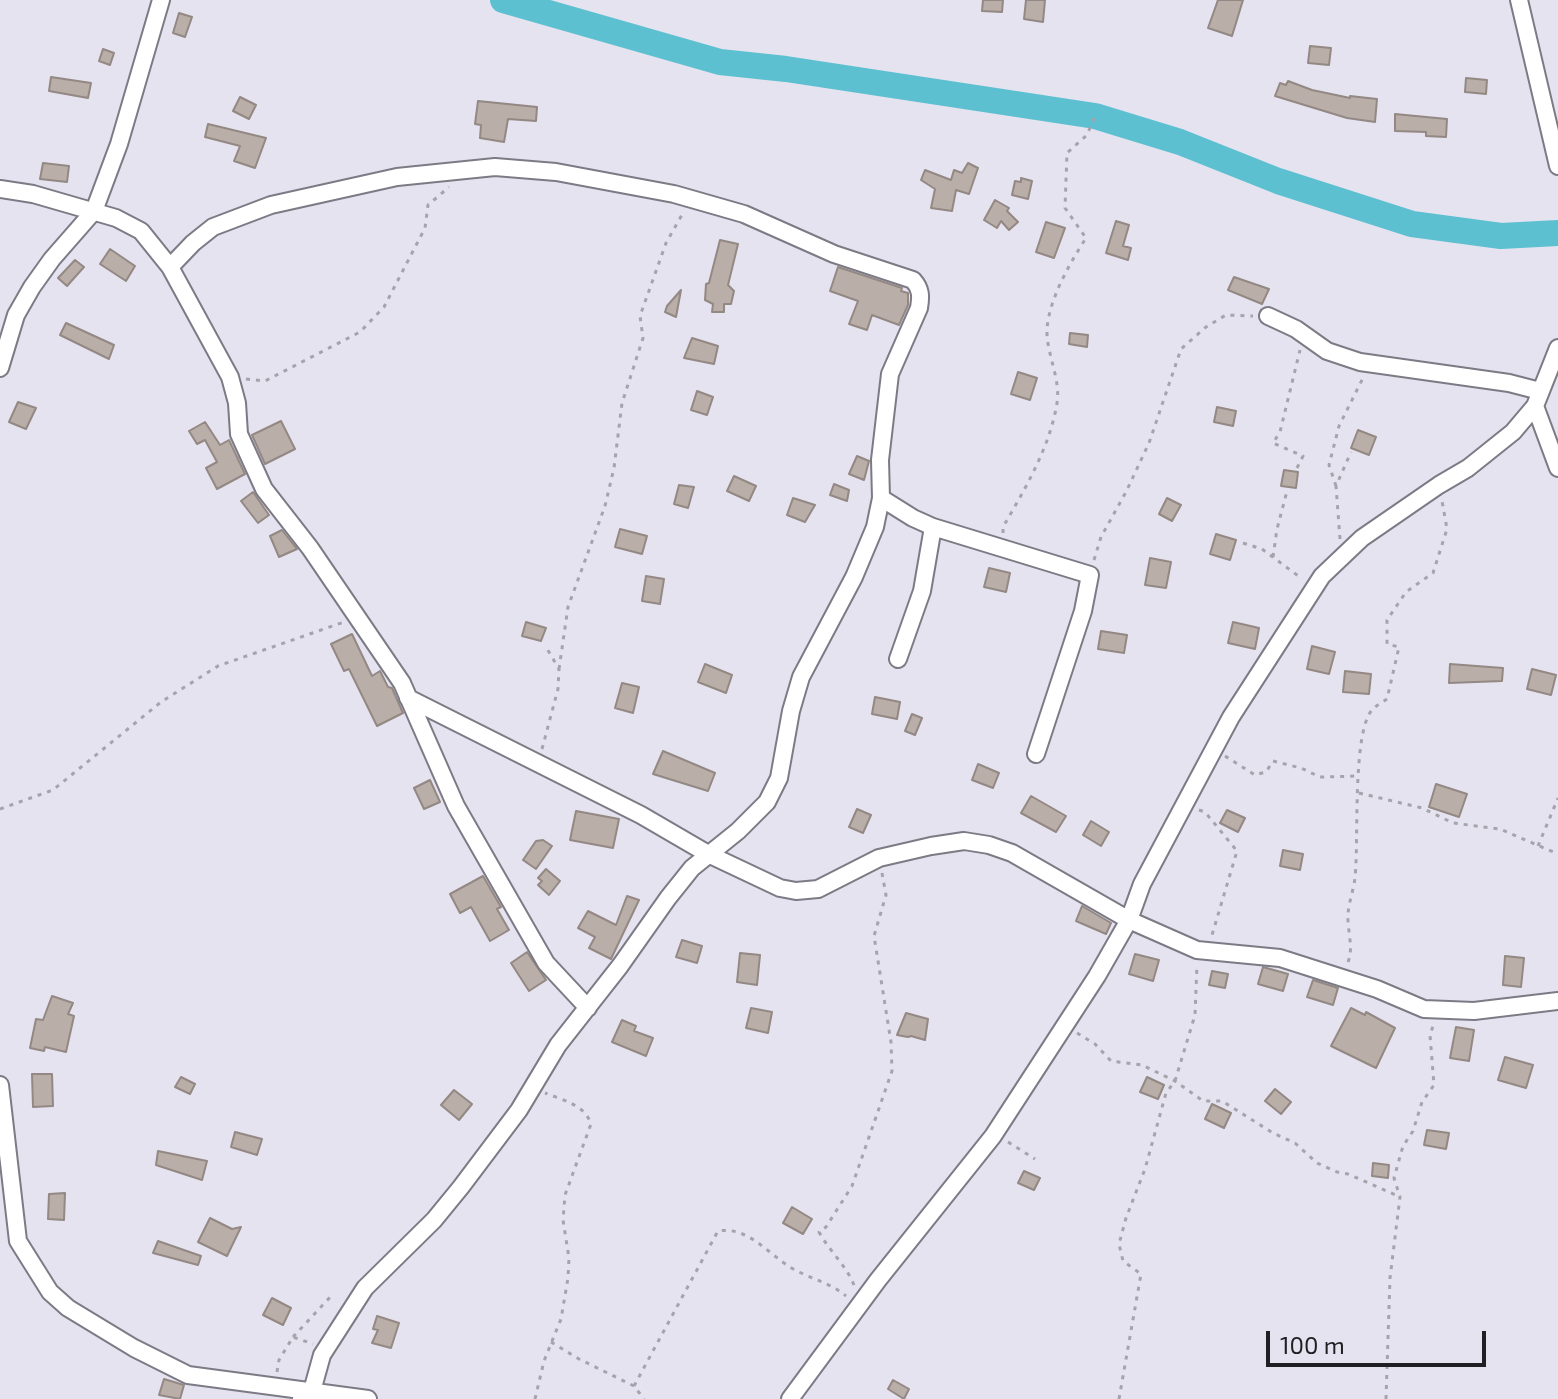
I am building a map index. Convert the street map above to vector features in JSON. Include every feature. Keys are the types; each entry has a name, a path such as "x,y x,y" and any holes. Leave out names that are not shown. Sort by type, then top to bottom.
{"street":[{"path":"0,368 16,315 32,287 94,211 119,144 161,0"},
{"path":"1519,0 1558,166"},
{"path":"170,267 213,227 271,205 397,177 495,167 556,172 691,199 765,222 834,254 913,280 919,286 919,308 890,374 880,460 881,498 875,527 854,577 801,677 791,711 779,778 767,802 738,831 692,868 668,898 558,1045 519,1110 434,1220 365,1288 322,1355 306,1395"},
{"path":"0,189 33,194 116,218 141,231 170,267 230,377 237,403 239,434 264,489 310,548 402,683 445,784 546,963 588,1008"},
{"path":"1268,316 1327,351 1370,363 1509,383 1538,398 1558,468"},
{"path":"790,1399 994,1133 1064,1025 1129,920 1142,884 1231,717 1314,587 1335,562 1362,538 1503,442 1527,418 1558,348"},
{"path":"881,498 933,527 1089,575 1083,611 1036,754"},
{"path":"898,659 922,591 933,527"},
{"path":"408,698 641,815 708,854 767,883 796,891 818,889 879,858 964,841 1012,853 1129,920 1197,950 1280,958 1342,977 1414,1006 1439,1011 1474,1011 1558,1001 1558,983"},
{"path":"0,1085 18,1241 50,1292 88,1321 188,1375 306,1395 368,1399"}],"path":[{"path":"1003,550 1003,527 1029,483 1047,438 1057,400 1047,328 1068,267 1086,238 1065,208 1067,153 1087,135 1095,116"},
{"path":"230,377 265,381 360,332 384,307 425,228 428,205 468,170"},
{"path":"538,764 558,689 568,607 605,506 614,468 622,403 643,338 640,316 666,243 691,199"},
{"path":"1089,575 1101,537 1149,443 1181,349 1206,327 1226,315 1268,316"},
{"path":"1297,468 1303,456 1273,443 1280,432 1285,400 1304,335"},
{"path":"1335,562 1340,547 1336,486 1329,465 1339,426 1370,363"},
{"path":"1336,486 1351,452"},
{"path":"1342,977 1352,953 1348,909 1355,878 1363,734 1371,711 1387,699 1399,647 1387,644 1387,620 1406,592 1433,573 1447,529 1439,485"},
{"path":"1273,557 1287,491"},
{"path":"1243,543 1262,549 1314,587"},
{"path":"0,809 53,790 161,702 218,666 356,618"},
{"path":"546,647 559,669"},
{"path":"1215,750 1255,775 1266,772 1273,761 1320,777 1359,776"},
{"path":"1359,793 1422,808 1453,823 1500,829 1558,854"},
{"path":"1538,846 1558,798"},
{"path":"1119,1399 1141,1274 1123,1261 1119,1244 1145,1169 1166,1093 1175,1081 1195,1015 1197,950 1209,941 1219,917 1237,851 1205,812 1186,806"},
{"path":"863,1301 849,1271 830,1252 819,1232 826,1227 852,1186 892,1071 891,1042 874,936 886,895 879,858"},
{"path":"1386,1399 1390,1278 1400,1197 1394,1178 1403,1146 1413,1131 1422,1102 1434,1085 1430,1035 1439,1011"},
{"path":"1064,1025 1095,1044 1111,1061 1142,1065 1175,1081 1203,1101 1222,1101 1295,1143 1317,1163 1400,1197"},
{"path":"531,1087 578,1107 588,1115 591,1124 565,1195 563,1220 569,1258 568,1278 561,1319 544,1361 535,1399"},
{"path":"994,1133 1035,1159"},
{"path":"634,1386 718,1231 737,1231 761,1244 789,1266 863,1301"},
{"path":"274,1388 279,1360 293,1337 333,1294"},
{"path":"293,1337 314,1344 322,1355"},
{"path":"551,1342 634,1386 644,1399"}],"building":[{"path":"983,0 1003,0 1002,12 982,11"},
{"path":"1026,0 1045,0 1043,22 1024,19"},
{"path":"1218,0 1243,0 1232,36 1208,28"},
{"path":"179,13 192,17 185,37 173,33"},
{"path":"1310,46 1331,48 1329,65 1308,63"},
{"path":"103,49 114,53 110,65 99,61"},
{"path":"51,77 91,83 88,98 49,91"},
{"path":"1466,78 1487,80 1486,94 1465,92"},
{"path":"1288,81 1350,98 1377,99 1375,122 1347,118 1275,96 1280,83 1286,85"},
{"path":"240,97 256,105 249,119 233,111"},
{"path":"478,101 537,107 536,121 508,119 504,142 480,138 481,125 475,124"},
{"path":"1395,114 1447,119 1446,137 1426,136 1426,132 1395,131"},
{"path":"208,124 266,138 255,168 234,161 240,146 205,137"},
{"path":"43,163 69,166 67,182 40,179"},
{"path":"968,163 978,168 969,194 956,190 952,211 931,208 935,189 921,180 925,170 951,180 954,170 962,173"},
{"path":"1021,178 1032,181 1028,199 1012,195 1015,181 1021,182"},
{"path":"995,200 1009,208 1007,211 1018,222 1009,230 1001,221 997,228 984,220"},
{"path":"1116,221 1129,225 1123,246 1131,248 1128,260 1106,253"},
{"path":"1046,222 1065,228 1054,258 1036,252"},
{"path":"720,240 738,244 728,285 734,291 731,304 724,304 724,312 712,312 713,304 705,300 706,284 709,283"},
{"path":"110,249 135,266 126,281 100,264"},
{"path":"75,260 84,267 67,286 58,278"},
{"path":"838,267 902,288 901,291 908,293 908,305 899,325 872,315 867,330 849,324 858,301 830,291"},
{"path":"1234,277 1269,289 1262,304 1228,290"},
{"path":"681,290 676,317 665,312"},
{"path":"66,323 114,345 109,359 60,335"},
{"path":"1070,333 1088,335 1087,347 1069,344"},
{"path":"692,338 718,346 714,364 684,358"},
{"path":"1018,372 1037,378 1030,400 1011,394"},
{"path":"697,391 713,397 707,415 691,410"},
{"path":"18,402 36,408 26,429 9,422"},
{"path":"1217,407 1236,411 1233,426 1214,422"},
{"path":"281,421 295,449 265,464 252,435"},
{"path":"205,422 220,445 229,440 245,474 217,489 206,468 217,462 205,440 197,444 189,431"},
{"path":"1358,430 1376,437 1369,455 1351,448"},
{"path":"857,456 869,461 864,480 849,474"},
{"path":"1284,470 1298,472 1296,488 1281,486"},
{"path":"734,476 756,486 749,501 727,491"},
{"path":"834,484 849,490 847,501 830,495"},
{"path":"679,485 694,487 688,508 674,504"},
{"path":"253,492 269,515 258,523 241,501"},
{"path":"793,498 815,505 805,522 787,515"},
{"path":"1167,498 1181,505 1172,521 1159,514"},
{"path":"620,529 647,536 642,554 615,547"},
{"path":"282,530 297,549 279,557 270,536"},
{"path":"1216,534 1236,540 1230,560 1210,554"},
{"path":"1150,558 1171,562 1166,588 1145,585"},
{"path":"989,568 1010,573 1006,592 984,587"},
{"path":"646,576 664,579 660,604 642,601"},
{"path":"526,622 546,628 541,641 522,636"},
{"path":"1233,622 1259,628 1255,649 1228,643"},
{"path":"1101,631 1127,635 1124,653 1098,649"},
{"path":"352,634 372,676 380,671 403,713 377,726 349,669 344,671 331,644"},
{"path":"1312,646 1335,652 1329,674 1307,669"},
{"path":"705,664 732,675 726,693 698,682"},
{"path":"1450,664 1503,668 1502,681 1449,683"},
{"path":"1532,669 1556,675 1551,695 1527,689"},
{"path":"1345,671 1371,674 1369,694 1343,692"},
{"path":"622,683 639,687 633,713 615,708"},
{"path":"875,697 900,702 897,719 872,714"},
{"path":"912,714 922,718 915,735 905,731"},
{"path":"663,751 715,773 708,791 653,774"},
{"path":"978,764 999,773 993,788 972,780"},
{"path":"430,780 440,802 424,809 414,788"},
{"path":"1436,784 1467,794 1459,817 1429,807"},
{"path":"1031,796 1066,816 1056,832 1021,813"},
{"path":"857,809 871,815 863,833 849,827"},
{"path":"1227,810 1245,818 1238,832 1220,823"},
{"path":"576,811 619,819 613,848 570,840"},
{"path":"1091,821 1109,832 1101,846 1083,835"},
{"path":"543,840 552,846 536,869 523,860 536,841"},
{"path":"1283,850 1303,854 1300,870 1280,866"},
{"path":"546,869 560,881 549,895 538,885 542,881 538,878"},
{"path":"483,876 501,907 497,909 509,930 490,941 471,907 460,913 450,894"},
{"path":"627,896 639,900 611,959 589,948 595,937 578,928 588,911 616,925"},
{"path":"1082,906 1111,923 1106,934 1076,921"},
{"path":"682,940 702,946 697,963 676,957"},
{"path":"527,952 546,980 529,991 511,963"},
{"path":"740,953 760,955 757,985 737,982"},
{"path":"1135,954 1159,960 1153,981 1129,974"},
{"path":"1505,956 1524,958 1521,987 1503,985"},
{"path":"1263,967 1288,974 1283,991 1258,984"},
{"path":"1212,971 1228,974 1225,988 1209,985"},
{"path":"1313,980 1338,988 1333,1005 1307,997"},
{"path":"52,996 73,1003 68,1014 74,1016 66,1052 45,1047 44,1051 30,1048 36,1019 43,1020"},
{"path":"751,1008 772,1012 768,1033 746,1028"},
{"path":"1351,1008 1365,1015 1366,1012 1395,1028 1376,1068 1331,1046"},
{"path":"906,1013 928,1019 925,1040 897,1035"},
{"path":"622,1020 636,1026 634,1031 653,1038 646,1056 612,1042"},
{"path":"1456,1027 1474,1030 1469,1061 1450,1058"},
{"path":"1505,1057 1533,1065 1526,1088 1498,1080"},
{"path":"32,1074 52,1074 53,1106 33,1107"},
{"path":"181,1077 195,1084 190,1094 175,1087"},
{"path":"1147,1077 1164,1085 1158,1099 1140,1092"},
{"path":"1275,1089 1291,1102 1281,1114 1265,1101"},
{"path":"454,1090 472,1104 459,1120 441,1105"},
{"path":"1212,1104 1231,1113 1224,1128 1205,1119"},
{"path":"1427,1130 1449,1133 1446,1149 1424,1145"},
{"path":"235,1132 262,1139 257,1155 231,1147"},
{"path":"158,1151 207,1161 202,1180 156,1165"},
{"path":"1373,1163 1389,1165 1388,1178 1372,1176"},
{"path":"1024,1171 1040,1178 1034,1190 1018,1183"},
{"path":"65,1193 64,1220 48,1219 49,1194"},
{"path":"792,1207 812,1219 803,1234 783,1223"},
{"path":"210,1218 232,1229 241,1227 227,1256 198,1242"},
{"path":"158,1241 201,1256 198,1265 153,1253"},
{"path":"272,1298 291,1308 283,1325 263,1315"},
{"path":"377,1316 399,1323 391,1348 372,1343 378,1330 373,1329"},
{"path":"164,1379 184,1385 180,1399 159,1395"},
{"path":"893,1380 909,1389 904,1399 888,1389"}],"waterway":[{"path":"503,0 720,62 786,69 1095,116 1180,142 1278,181 1412,224 1501,236 1558,233"}]}
